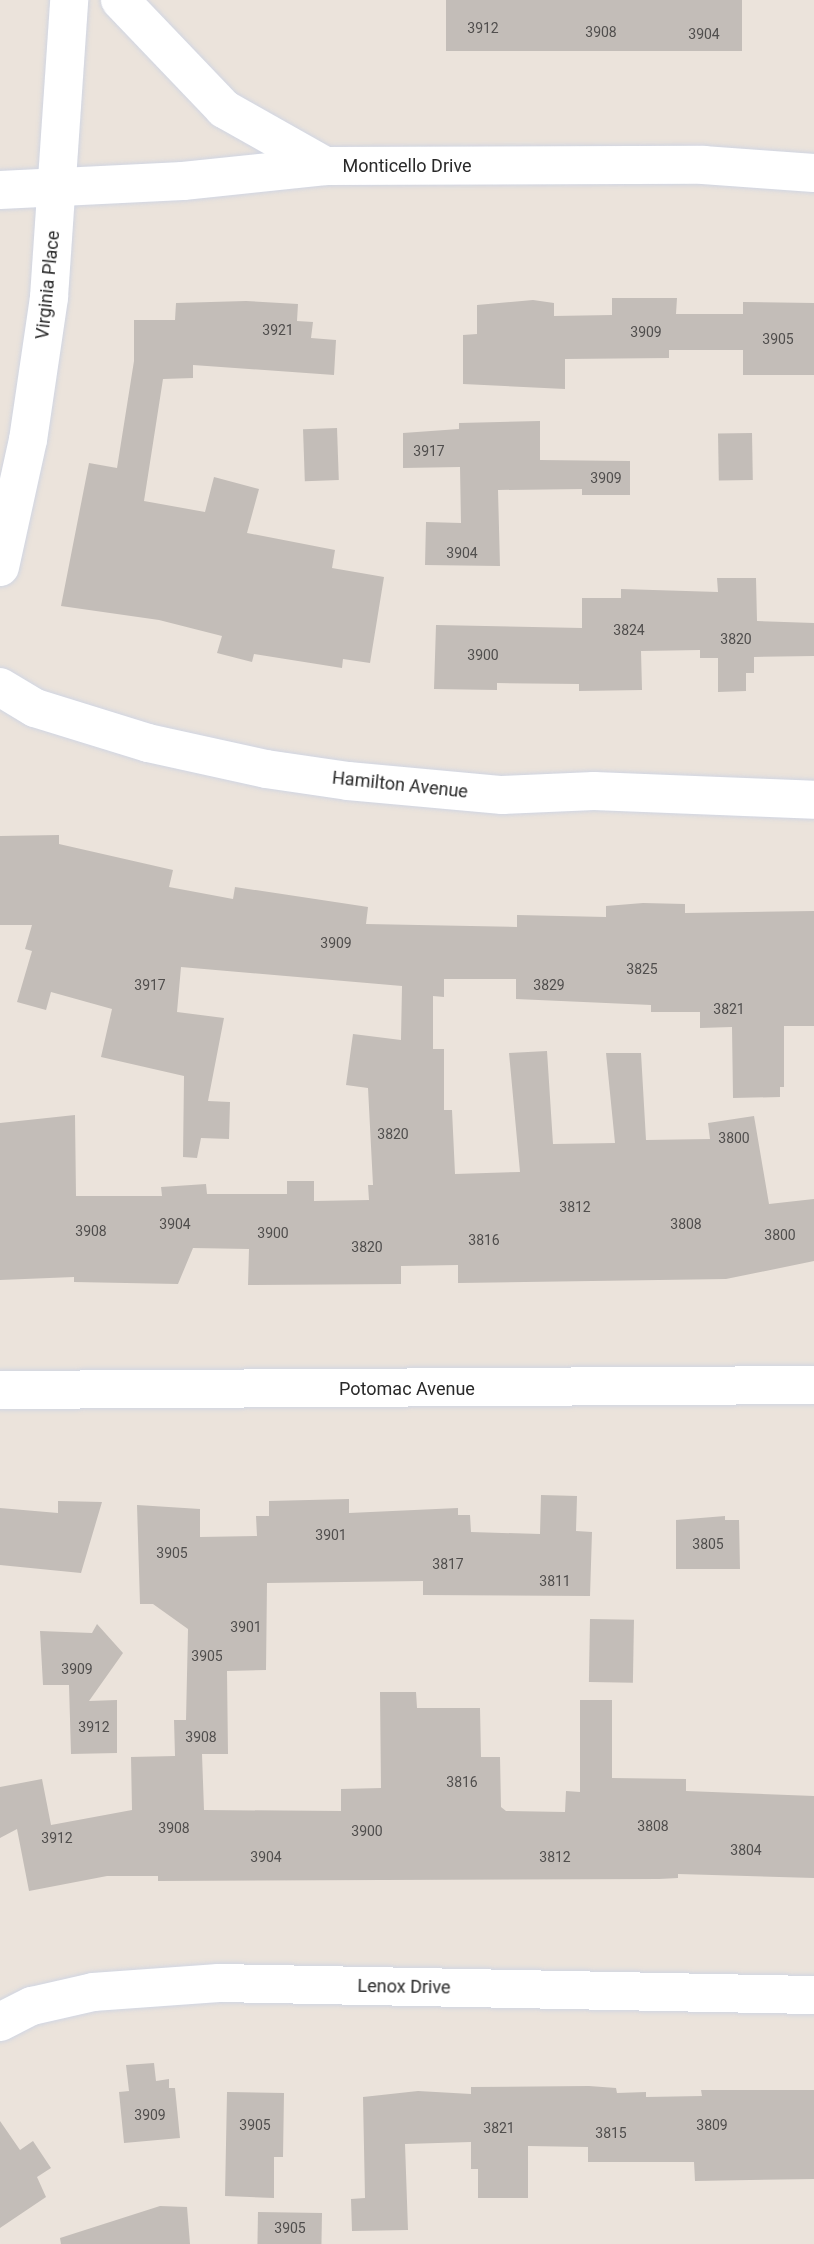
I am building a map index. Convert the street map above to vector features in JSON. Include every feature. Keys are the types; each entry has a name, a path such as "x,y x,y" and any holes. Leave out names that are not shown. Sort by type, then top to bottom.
{"street":[{"name":"Virginia Place","path":"0,567 30,427 49,296 59,184 69,0"},
{"path":"120,0 224,109 325,166"},
{"name":"Monticello Drive","path":"0,190 59,184 183,181 325,166 703,165 814,173"},
{"name":"Hamilton Avenue","path":"0,687 35,708 148,743 266,769 348,781 502,795 594,791 814,800"},
{"name":"Potomac Avenue","path":"0,1390 807,1382"},
{"name":"Lenox Drive","path":"0,2022 32,2006 93,1992 219,1983 814,1995"}],"building":[{"path":"446,0 742,0 742,51 446,51"},
{"path":"612,298 677,298 676,314 743,314 743,302 814,303 814,375 743,375 743,350 669,350 669,358 565,359 565,389 463,384 463,335 477,334 477,305 533,300 554,303 554,316 612,315"},
{"path":"246,301 298,304 297,321 313,322 311,338 336,340 334,375 193,365 193,378 163,379 144,501 205,512 214,477 259,489 247,533 335,550 332,568 384,577 370,663 343,659 342,668 254,654 252,662 217,653 222,636 159,620 61,606 89,463 117,468 134,361 134,320 175,320 176,303"},
{"path":"540,421 540,460 630,461 630,495 582,495 582,489 498,490 500,566 425,565 426,522 461,523 460,467 403,468 403,433 459,429 459,423"},
{"path":"337,428 339,480 305,481 303,429"},
{"path":"752,433 753,480 719,481 718,434"},
{"path":"717,578 756,578 757,621 814,623 814,656 754,657 754,673 746,673 746,691 718,692 718,658 700,658 700,650 641,651 642,690 579,691 579,684 497,683 497,690 434,689 436,625 582,628 582,598 621,598 621,589 718,592"},
{"path":"59,835 59,844 173,870 169,887 233,899 235,887 368,907 366,924 517,927 517,915 606,917 606,906 643,903 685,904 685,913 814,911 814,1026 784,1026 784,1087 780,1087 780,1097 733,1098 732,1027 700,1028 700,1012 651,1012 651,1005 516,999 516,979 444,979 444,997 433,996 433,1049 444,1049 444,1110 452,1110 455,1174 520,1172 509,1053 547,1051 553,1144 615,1143 606,1053 641,1053 646,1140 710,1139 708,1123 754,1116 769,1204 814,1199 814,1261 726,1279 458,1283 458,1265 401,1266 401,1284 248,1285 249,1249 193,1248 178,1284 74,1282 74,1277 0,1280 0,1123 75,1115 76,1196 162,1196 161,1187 206,1184 207,1194 287,1194 287,1181 314,1181 314,1201 369,1200 368,1185 373,1185 368,1088 346,1085 353,1034 401,1040 402,986 181,967 177,1012 224,1018 208,1101 230,1102 229,1139 201,1138 197,1158 183,1157 184,1076 101,1057 112,1009 51,992 46,1010 17,1002 32,951 25,949 32,925 0,925 0,836"},
{"path":"541,1495 577,1496 576,1531 592,1532 590,1596 423,1595 423,1581 267,1583 266,1670 227,1671 228,1754 202,1754 204,1810 341,1811 341,1789 381,1788 380,1692 416,1692 417,1708 480,1708 481,1757 500,1757 501,1807 506,1811 565,1812 566,1791 580,1792 580,1700 612,1700 612,1778 686,1779 686,1791 814,1796 814,1878 678,1874 678,1878 659,1879 158,1881 158,1876 107,1876 29,1891 17,1829 0,1838 0,1787 42,1779 51,1825 132,1810 131,1757 175,1756 174,1720 186,1720 188,1629 153,1604 140,1604 137,1505 200,1509 200,1537 257,1536 256,1516 269,1516 269,1501 349,1499 349,1513 458,1508 458,1515 470,1515 471,1532 540,1534"},
{"path":"58,1501 102,1502 81,1573 0,1565 0,1508 58,1513"},
{"path":"725,1516 725,1520 739,1520 740,1569 676,1569 676,1520"},
{"path":"590,1619 634,1620 633,1683 589,1682"},
{"path":"97,1624 123,1653 89,1701 117,1700 117,1753 71,1754 69,1685 43,1685 40,1631 92,1633"},
{"path":"154,2063 156,2081 169,2079 169,2088 175,2088 180,2138 124,2143 119,2092 129,2091 126,2065"},
{"path":"471,2087 616,2088 617,2093 646,2092 646,2097 702,2096 701,2090 814,2090 814,2179 695,2181 694,2162 588,2162 588,2147 528,2146 528,2198 478,2198 478,2169 471,2169 471,2142 405,2144 408,2230 352,2231 351,2199 365,2198 363,2097 418,2091 471,2094"},
{"path":"227,2092 284,2093 283,2157 274,2157 274,2198 225,2196"},
{"path":"0,2121 20,2150 33,2141 51,2168 37,2177 46,2197 0,2228"},
{"path":"160,2206 187,2207 190,2244 61,2244 60,2238"},
{"path":"258,2212 322,2213 321,2244 257,2244"}]}
